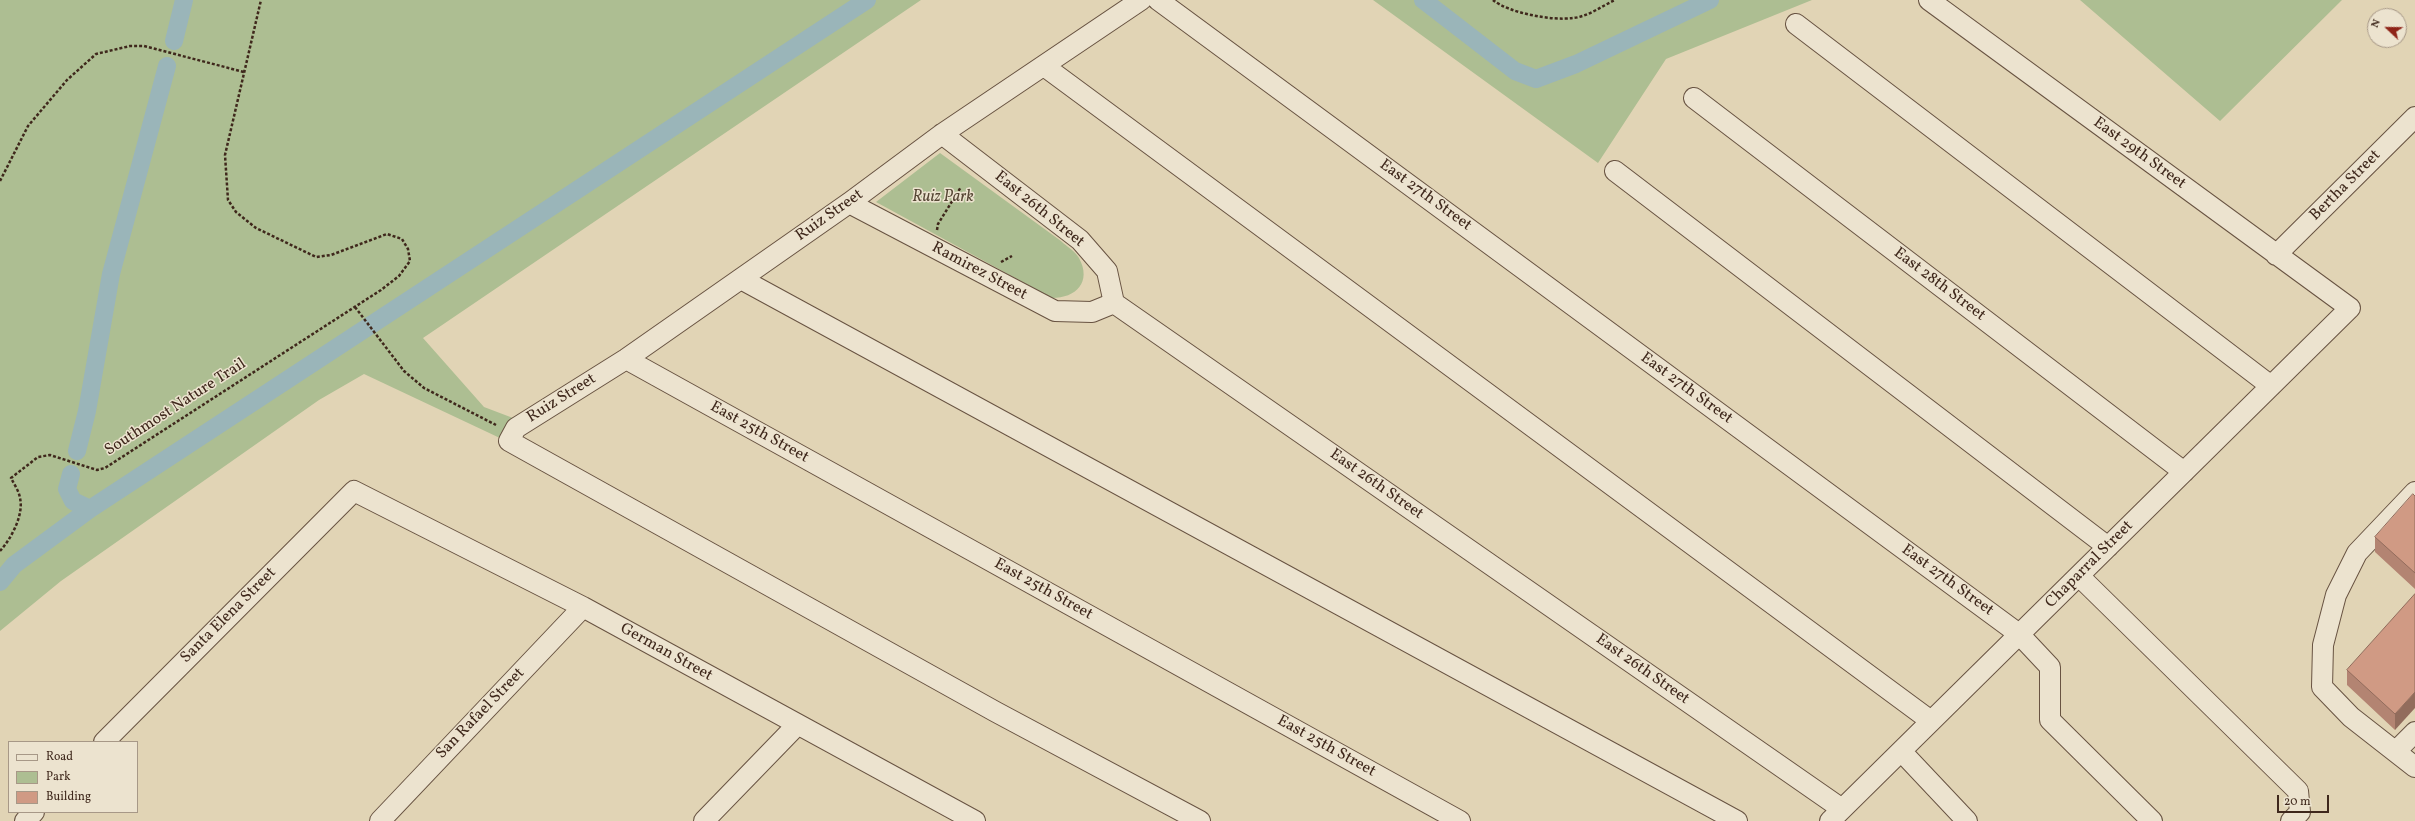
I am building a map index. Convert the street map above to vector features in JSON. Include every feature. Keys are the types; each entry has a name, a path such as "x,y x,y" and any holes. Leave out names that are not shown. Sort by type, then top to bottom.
{"street":[{"name":"Ruiz Street","path":"516,428 626,359 849,203 942,134 1141,0"},
{"name":"East 27th Street","path":"1158,0 2019,634 2050,667 2050,720 2152,821"},
{"name":"East 29th Street","path":"1929,0 2350,308"},
{"path":"1796,24 2271,386"},
{"path":"1044,66 1931,721"},
{"name":"East 28th Street","path":"1694,98 2184,472"},
{"name":"Bertha Street","path":"2276,255 2415,117"},
{"name":"East 26th Street","path":"942,134 1080,240 1107,271 1114,303 1836,815"},
{"path":"1615,171 2108,547"},
{"name":"Ramirez Street","path":"849,203 1055,311 1092,312 1114,303"},
{"path":"741,279 1738,821"},
{"name":"Chaparral Street","path":"1836,815 2350,308"},
{"name":"East 25th Street","path":"626,359 1460,821"},
{"path":"516,428 509,441 996,712 1200,821"},
{"name":"German Street","path":"354,491 583,607 975,821"},
{"name":"Santa Elena Street","path":"105,741 354,491"},
{"path":"2415,492 2357,553 2336,595 2323,645 2322,687 2351,717 2415,766"},
{"path":"2079,576 2298,791 2300,812 2292,821"},
{"name":"San Rafael Street","path":"380,821 583,607"},
{"path":"704,821 797,725"},
{"path":"2396,751 2415,732"},
{"path":"1901,751 1967,821"},
{"path":"25,821 33,813"}],"path":[{"name":"Southmost Nature Trail","path":"0,551 13,531 19,516 21,499 11,478 38,457 50,455 97,470 105,468 355,307 399,276 410,261 408,249 402,239 388,234 331,255 316,257 256,228 236,212 228,200 225,155 261,0"},
{"path":"1493,0 1526,13 1550,18 1574,18 1615,0"},
{"path":"0,181 28,126 67,80 96,54 130,46 144,46 244,72"},
{"path":"935,248 938,224 961,187"},
{"path":"355,307 404,371 424,388 501,428 516,428"}],"green space":[{"path":"0,0 921,0 423,338 484,407 513,418 502,439 364,374 319,400 61,581 0,631"},
{"path":"1373,0 1812,0 1666,59 1598,163"},
{"path":"2080,0 2342,0 2220,121"},
{"name":"Ruiz Park","path":"940,153 1061,241 1075,253 1083,267 1084,274 1079,287 1075,292 1061,297 1052,298 876,202"}],"building":[{"path":"2413,494 2415,496 2415,573 2375,537"},
{"path":"2415,594 2415,692 2395,714 2347,670"}],"waterway":[{"path":"174,41 184,0"},
{"path":"0,582 14,565 90,509 867,0"},
{"path":"1423,0 1515,71 1536,79 1576,64 1710,0"},
{"path":"77,451 87,411 111,274 167,66"},
{"path":"71,474 67,489 73,501 90,509"}]}
